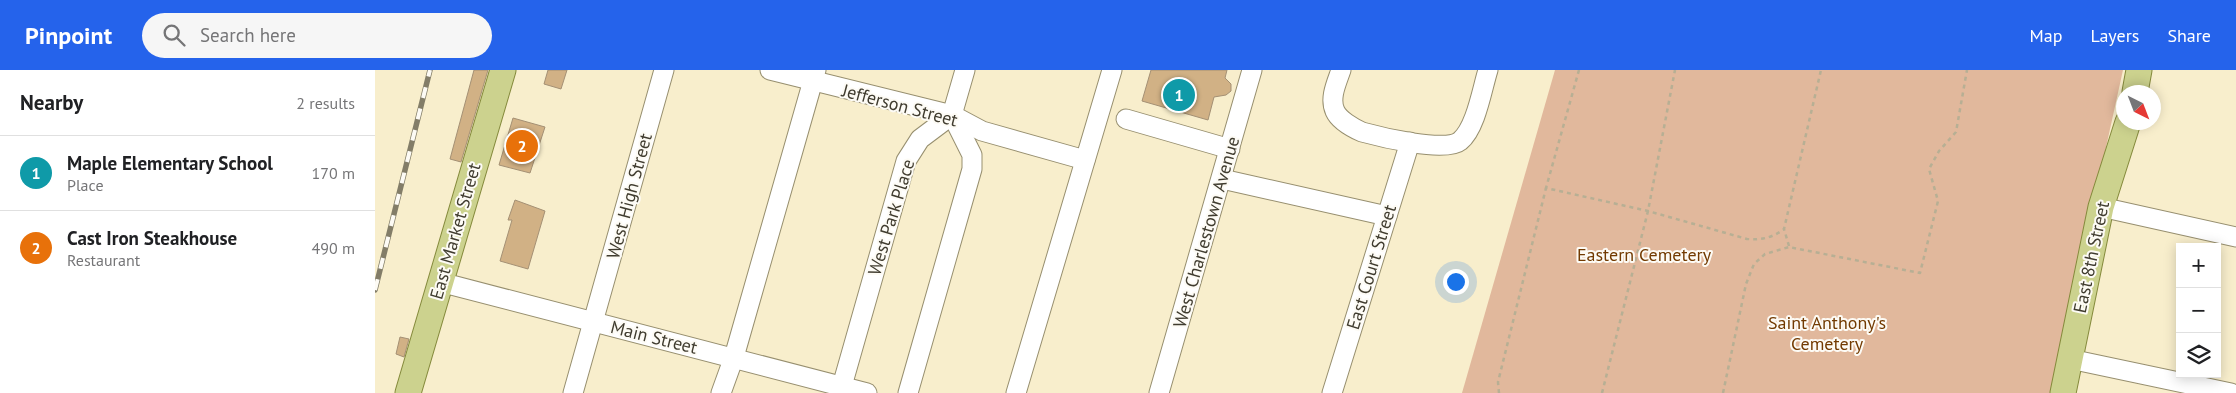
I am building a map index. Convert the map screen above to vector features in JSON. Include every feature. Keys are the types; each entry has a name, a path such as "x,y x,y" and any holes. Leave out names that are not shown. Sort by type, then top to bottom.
{"main road":[{"name":"East Market Street","path":"408,393 503,70"},
{"path":"2136,85 2139,70"},
{"name":"East 8th Street","path":"2063,393 2101,207 2125,130"}],"street":[{"name":"West High Street","path":"573,393 595,322 663,70"},
{"name":"Jefferson Street","path":"770,70 815,76 952,115 982,131 1085,160"},
{"path":"908,393 972,169 972,155 952,115 965,70"},
{"path":"1015,393 1112,70"},
{"name":"West Charlestown Avenue","path":"1159,393 1252,70"},
{"path":"1341,70 1332,97 1335,111 1343,120 1361,131 1410,142 1448,145 1459,142 1472,122 1488,70"},
{"path":"721,393 734,357 815,76"},
{"name":"West Park Place","path":"841,389 906,161 920,139 952,115"},
{"path":"1126,119 1230,149"},
{"name":"East Court Street","path":"1332,393 1410,142"},
{"path":"1222,179 1253,188 1387,216"},
{"path":"2101,207 2236,237"},
{"name":"Main Street","path":"440,282 734,357 841,389 867,393"},
{"path":"2070,359 2221,392"}],"path":[{"path":"1499,393 1498,382 1546,188 1579,70"},
{"path":"1602,393 1648,211 1675,70"},
{"path":"1789,247 1784,228 1821,70"},
{"path":"1723,393 1746,284 1754,264 1765,254 1789,247 1920,273 1937,201 1929,169 1939,151 1956,132 1967,70"},
{"path":"1546,188 1648,211 1747,239 1761,240 1775,235 1784,228"}],"green space":[{"name":"Eastern Cemetery","path":"1555,70 2123,70 2120,85 2116,85 2116,102 2052,393 1462,393"}],"building":[{"path":"474,70 488,70 461,162 450,159"},
{"path":"548,70 567,70 561,89 544,84"},
{"path":"1151,70 1227,70 1225,78 1231,84 1231,91 1226,95 1214,97 1208,120 1142,101"},
{"path":"513,118 545,127 530,173 499,165"},
{"path":"515,200 545,211 528,269 500,261 512,220 508,220"},
{"path":"400,337 409,339 404,357 396,354"}],"railway":[{"path":"375,290 430,70"}],"place":[{"name":"Maple Elementary School","path":"1179,95"},
{"name":"Cast Iron Steakhouse","path":"522,146"}],"park label":[{"name":"Saint Anthony's Cemetery","path":"1827,332"}]}
